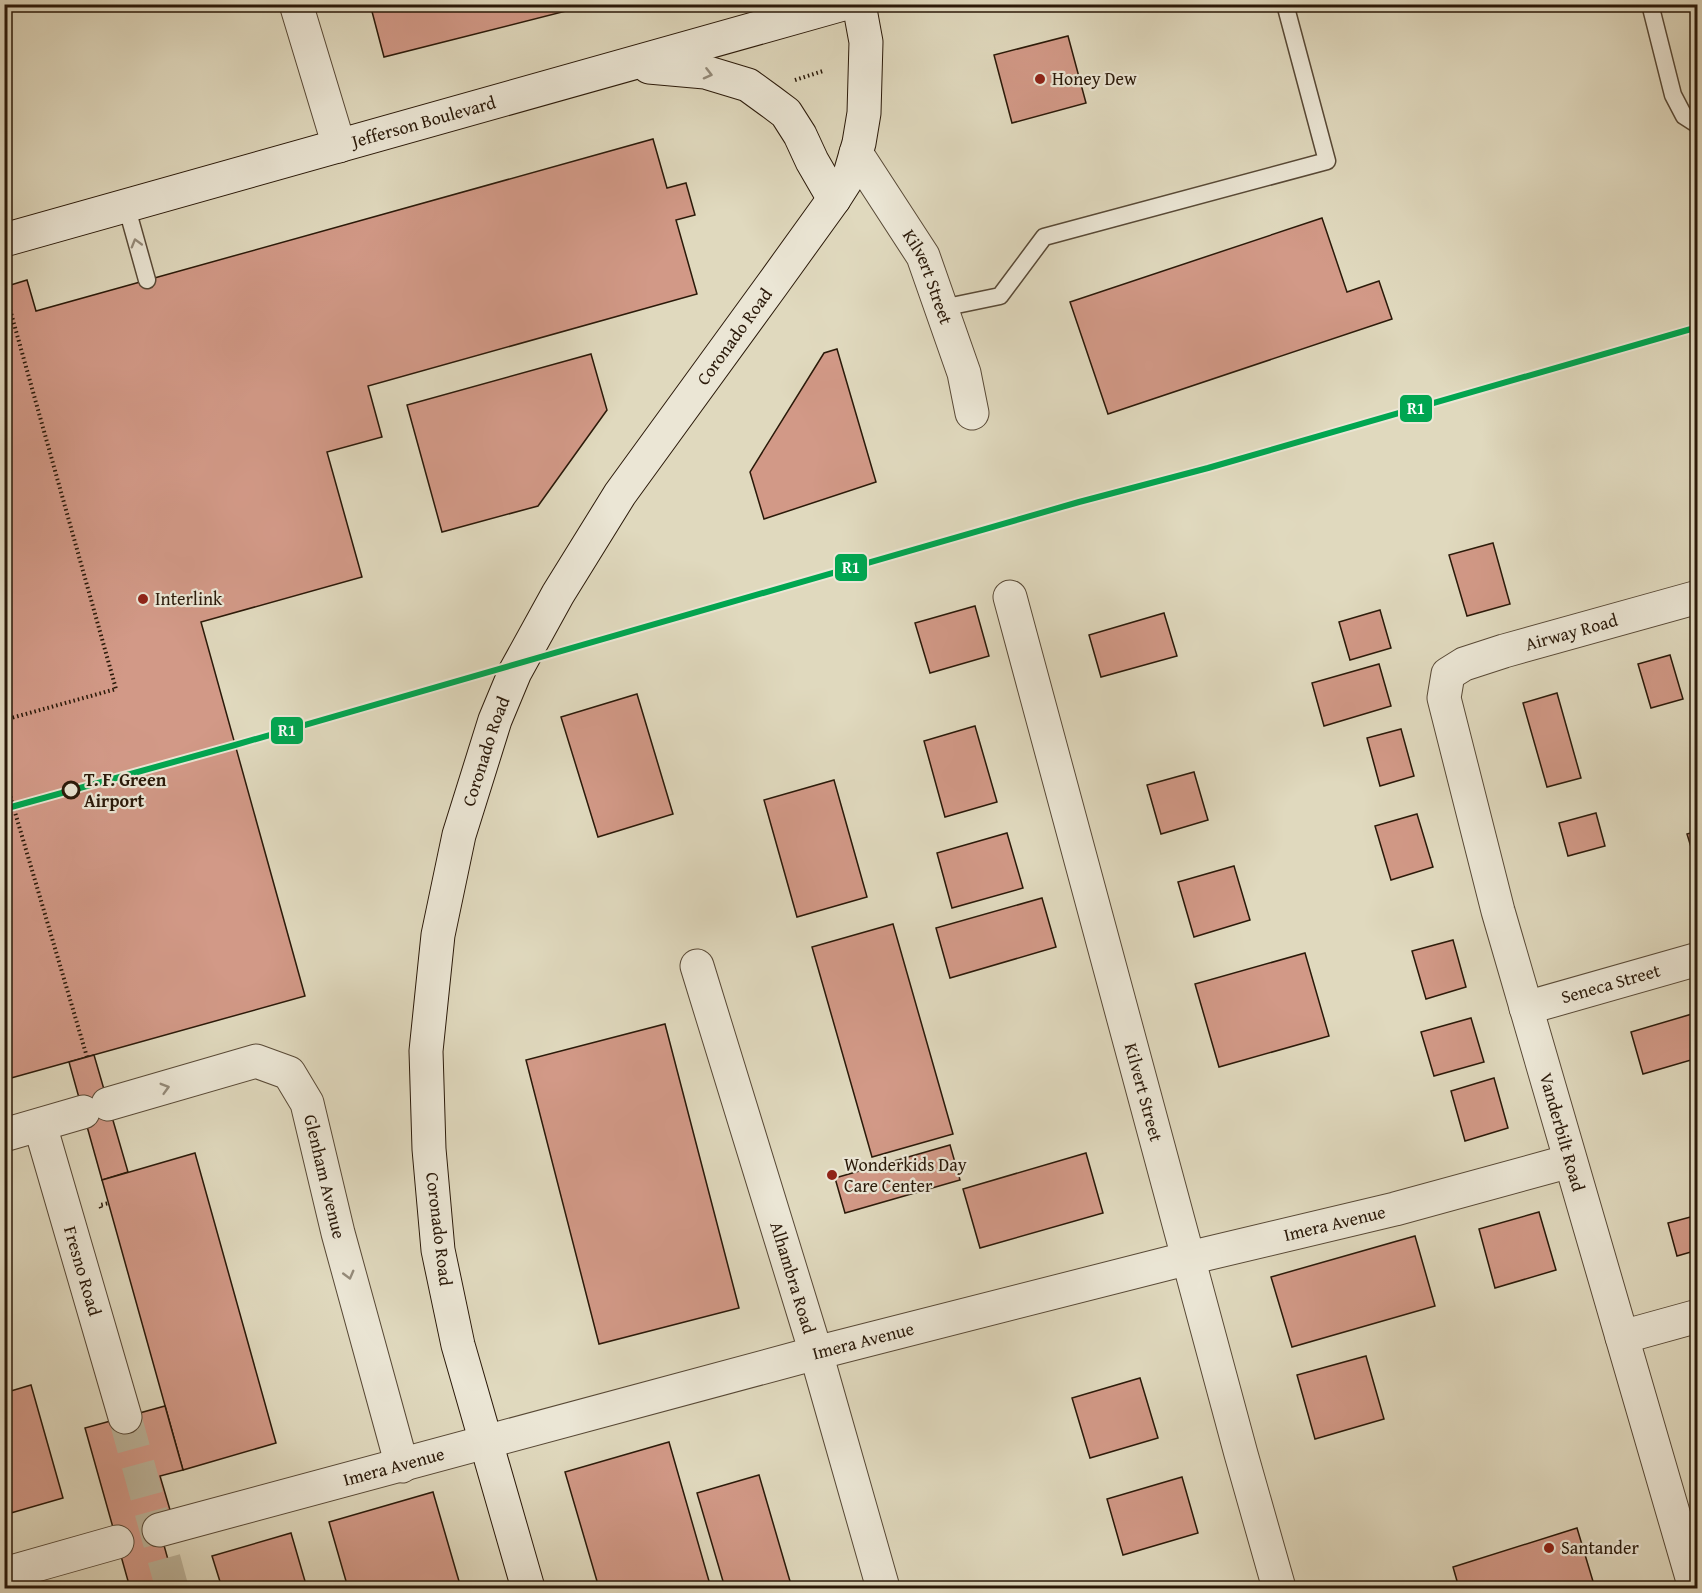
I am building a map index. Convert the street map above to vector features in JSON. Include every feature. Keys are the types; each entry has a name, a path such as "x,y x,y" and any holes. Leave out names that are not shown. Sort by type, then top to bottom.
{"street":[{"path":"296,4 339,146"},
{"name":"Jefferson Boulevard","path":"4,240 630,66 843,4"},
{"name":"Coronado Road","path":"528,1588 484,1442 458,1345 438,1250 429,1149 426,1051 438,935 459,836 495,720 515,672 579,559 620,494 850,174 864,113 866,42 859,4"},
{"path":"630,66 705,72 748,85 786,112 834,199"},
{"name":"Kilvert Street","path":"856,153 923,256 964,373 972,413"},
{"name":"Kilvert Street","path":"1010,597 1279,1588"},
{"name":"Airway Road","path":"1448,674 1464,664 1504,651 1698,597"},
{"name":"Vanderbilt Road","path":"1448,674 1444,698 1498,911 1695,1588"},
{"name":"Seneca Street","path":"1526,1008 1698,959"},
{"name":"Alhambra Road","path":"697,966 816,1353 883,1588"},
{"name":"Glenham Avenue","path":"5,1133 40,1125 256,1061 289,1073 307,1103 338,1233 402,1466"},
{"name":"Fresno Road","path":"40,1125 125,1417"},
{"name":"Imera Avenue","path":"159,1530 816,1353 1189,1258 1395,1209 1570,1161"},
{"path":"1622,1337 1698,1316"},
{"path":"4,1574 117,1542"}],"lane":[{"path":"942,308 1000,296 1044,237 1327,161 1285,4"},
{"path":"1650,4 1673,95 1684,116 1698,124"},
{"path":"126,205 147,280"}],"path":[{"path":"785,83 823,71"},
{"path":"4,288 116,689 4,720"},
{"path":"4,775 87,1057"}],"building":[{"path":"370,4 573,4 574,9 384,57"},
{"path":"588,4 613,4 589,11"},
{"name":"Honey Dew","path":"1068,36 1086,103 1012,123 994,55"},
{"name":"Interlink","path":"653,139 667,188 686,183 695,215 676,220 697,294 368,386 382,437 327,452 362,577 201,622 305,996 4,1080 4,287 27,280 36,311"},
{"path":"1322,218 1347,292 1379,281 1392,319 1108,414 1070,302"},
{"path":"837,349 876,482 764,519 750,472 824,353"},
{"path":"591,354 607,410 538,506 442,532 407,405"},
{"path":"1493,543 1510,604 1467,616 1449,555"},
{"path":"975,606 989,656 930,673 915,623"},
{"path":"1380,610 1391,648 1350,660 1339,622"},
{"path":"1164,613 1177,656 1101,677 1089,635"},
{"path":"1670,655 1683,699 1651,708 1638,664"},
{"path":"1379,664 1391,706 1324,726 1312,683"},
{"path":"1557,693 1581,778 1547,787 1523,703"},
{"path":"637,694 673,814 598,837 561,717"},
{"path":"975,726 997,802 945,817 924,741"},
{"path":"1401,729 1414,776 1380,786 1367,738"},
{"path":"1194,772 1208,820 1161,834 1147,785"},
{"path":"834,780 867,897 797,917 764,800"},
{"path":"1596,813 1605,846 1568,856 1559,823"},
{"path":"1417,814 1433,867 1391,880 1375,826"},
{"path":"1698,831 1698,870 1687,834"},
{"path":"1007,833 1023,888 952,908 937,853"},
{"path":"1234,866 1250,920 1194,937 1178,882"},
{"path":"1042,898 1056,947 950,978 936,928"},
{"path":"893,924 953,1134 872,1157 812,947"},
{"path":"1453,940 1466,987 1426,999 1412,951"},
{"path":"1305,953 1329,1036 1219,1067 1195,984"},
{"path":"1692,1014 1698,1033 1698,1058 1643,1074 1631,1032"},
{"path":"1471,1018 1484,1062 1434,1076 1421,1032"},
{"path":"665,1024 739,1308 599,1344 526,1060"},
{"path":"94,1055 128,1172 102,1180 69,1062"},
{"path":"1494,1078 1508,1128 1465,1141 1451,1091"},
{"path":"950,1145 960,1180 845,1213 835,1178"},
{"path":"195,1153 276,1443 183,1470 102,1180"},
{"path":"1086,1153 1103,1213 980,1248 963,1189"},
{"path":"1539,1212 1556,1270 1495,1288 1479,1229"},
{"path":"1698,1215 1698,1250 1677,1256 1668,1223"},
{"path":"1415,1236 1435,1306 1292,1347 1271,1277"},
{"path":"1366,1356 1384,1419 1315,1439 1297,1375"},
{"path":"1140,1378 1158,1438 1090,1458 1072,1398"},
{"path":"31,1385 63,1498 4,1515 4,1393"},
{"path":"165,1406 183,1470 160,1476 173,1520 158,1524 176,1588 130,1588 85,1428"},
{"path":"669,1442 711,1588 599,1588 565,1472"},
{"path":"759,1475 792,1588 725,1588 697,1493"},
{"path":"1182,1477 1198,1533 1123,1555 1107,1499"},
{"path":"433,1492 461,1588 348,1588 329,1522"},
{"name":"Santander","path":"1577,1528 1595,1588 1459,1588 1453,1567"},
{"path":"291,1533 307,1588 222,1588 212,1556"}],"tunnel":[{"path":"125,1417 172,1588"}],"transit line":[{"name":"R1","path":"4,809 1698,327"}],"place":[{"name":"Honey Dew","path":"1040,79"},
{"name":"Interlink","path":"143,599"},
{"name":"T. F. Green Airport","path":"71,790"},
{"name":"Wonderkids Day Care Center","path":"832,1175"},
{"name":"Santander","path":"1549,1548"}]}
